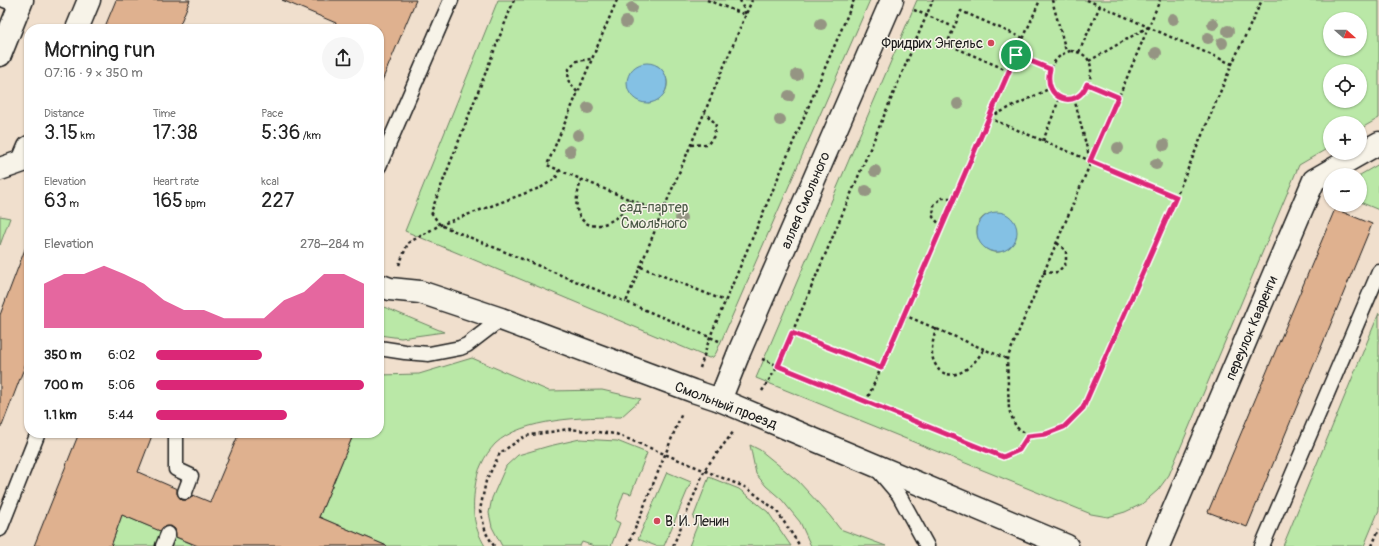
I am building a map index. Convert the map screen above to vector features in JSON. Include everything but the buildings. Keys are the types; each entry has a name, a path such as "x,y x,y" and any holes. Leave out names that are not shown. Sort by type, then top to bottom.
{"street":[{"path":"79,24 89,0"},
{"name":"аллея Смольного","path":"720,400 743,342 892,0"},
{"path":"0,55 15,2"},
{"name":"переулок Кваренги","path":"1158,546 1314,180 1379,143"},
{"path":"0,151 24,156"},
{"path":"0,169 24,158"},
{"name":"Смольный проезд","path":"384,287 420,292 502,318 693,392 720,400 1067,546"}],"lane":[{"path":"384,154 450,0"},
{"path":"1262,546 1379,272"},
{"path":"384,349 429,354 460,348 467,346 502,318"},
{"path":"0,528 36,438"},
{"path":"176,438 176,469 191,476 185,492"},
{"path":"875,465 900,495 927,546"}],"path":[{"path":"514,0 431,212 440,225 710,337 854,0"},
{"path":"616,0 547,165 662,213"},
{"path":"707,0 746,15"},
{"path":"740,0 746,15"},
{"path":"626,302 752,0"},
{"path":"933,0 778,366 1003,457 1019,450 1028,436"},
{"path":"866,402 1040,0"},
{"path":"1052,0 1066,51"},
{"path":"1086,0 1232,64"},
{"path":"1160,0 1007,358 1009,410 1016,427 1028,436 1046,434 1064,427 1083,408 1176,197 1232,64 1262,0"},
{"path":"1079,52 1100,6"},
{"path":"914,10 954,27"},
{"path":"1009,71 947,44 954,27 961,11 1023,38"},
{"path":"1089,61 1148,27"},
{"path":"1066,51 1079,52 1083,54 1089,61 1092,70 1082,93 1074,98 1064,99 1060,98 1051,88 1048,80 1050,69 1057,57 1066,51"},
{"path":"1016,55 1050,69"},
{"path":"577,92 568,80 569,69 577,61 591,59"},
{"path":"1087,84 1118,97"},
{"path":"989,118 1051,88"},
{"path":"1043,141 1060,98"},
{"path":"1074,98 1090,161"},
{"path":"691,145 708,144 714,136 716,124 705,113"},
{"path":"989,118 1176,197"},
{"path":"384,287 408,243 440,225 542,187 556,178 559,170"},
{"path":"581,179 577,200 578,212 582,220 589,225 599,226 612,221 624,210 630,199"},
{"path":"942,227 933,217 934,206 942,198 955,198"},
{"path":"1043,273 1058,272 1066,263 1066,252 1056,242"},
{"path":"641,267 725,301"},
{"path":"904,315 1007,358"},
{"path":"936,328 932,348 933,360 937,368 944,373 954,374 967,369 979,359 984,349"},
{"path":"792,333 881,368"},
{"path":"628,546 684,407"},
{"path":"494,546 486,533 480,510 486,481 500,453 525,436 569,429 616,434 705,469 747,488 776,510 800,546"},
{"path":"673,546 705,469 735,429"},
{"path":"1372,546 1379,529"}],"green space":[{"name":"сад-партер Смольного","path":"498,0 870,0 713,357 709,358 405,231","holes":["658,66 666,77 666,88 660,98 655,101 648,103 628,87 629,76"]},
{"path":"917,0 1379,0 1379,118 1367,125 1367,116 1323,116 1323,151 1299,165 1169,475 1158,490 1142,504 1125,512 1108,517 1091,514 756,378","holes":["1001,213 1011,219 1012,245 1002,251 993,252 986,249 980,242 977,234 977,226 981,219 989,214"]},
{"path":"1379,164 1379,210 1367,205 1367,171"},
{"path":"0,216 10,218 0,245"},
{"path":"384,307 444,332 401,338 384,336"},
{"path":"1379,313 1379,510 1364,546 1283,546"},
{"path":"472,358 549,391 602,390 641,399 621,417 573,419 538,424 507,435 495,444 484,459 479,470 474,495 474,518 478,532 485,546 387,546 319,517 352,438 384,438 384,375 419,374"},
{"path":"580,439 617,441 647,453 631,494 624,492 614,520 620,523 611,546 594,546 582,542 580,546 502,546 492,527 489,513 492,498 506,466 518,455"},
{"path":"750,445 760,450 798,481 840,529 886,546 811,546 800,522 782,500 766,486 756,474"},
{"path":"667,472 691,482 664,546 656,546 638,539"},
{"path":"709,477 739,489 768,512 791,546 689,546 699,521 693,518"},
{"path":"122,515 192,544 191,546 111,546"}],"water":[{"path":"647,63 658,66 664,72 667,83 664,94 658,100 647,103 636,100 630,94 627,83 630,72 636,66"},
{"path":"997,212 1005,214 1011,218 1015,224 1017,232 1015,240 1011,246 1005,250 997,252 989,250 983,246 979,240 977,232 979,224 983,218 989,214"}],"place":[{"name":"Фридрих Энгельс","path":"991,43"},
{"name":"В. И. Ленин","path":"657,521"}],"route":[{"path":"1016,55 1050,69 1048,76 1049,85 1053,92 1060,98 1069,99 1080,96 1087,84 1118,97 1090,161 1176,197 1083,408 1064,427 1046,434 1028,436 1019,450 1003,457 778,366 792,333 881,368 1016,55"}]}
